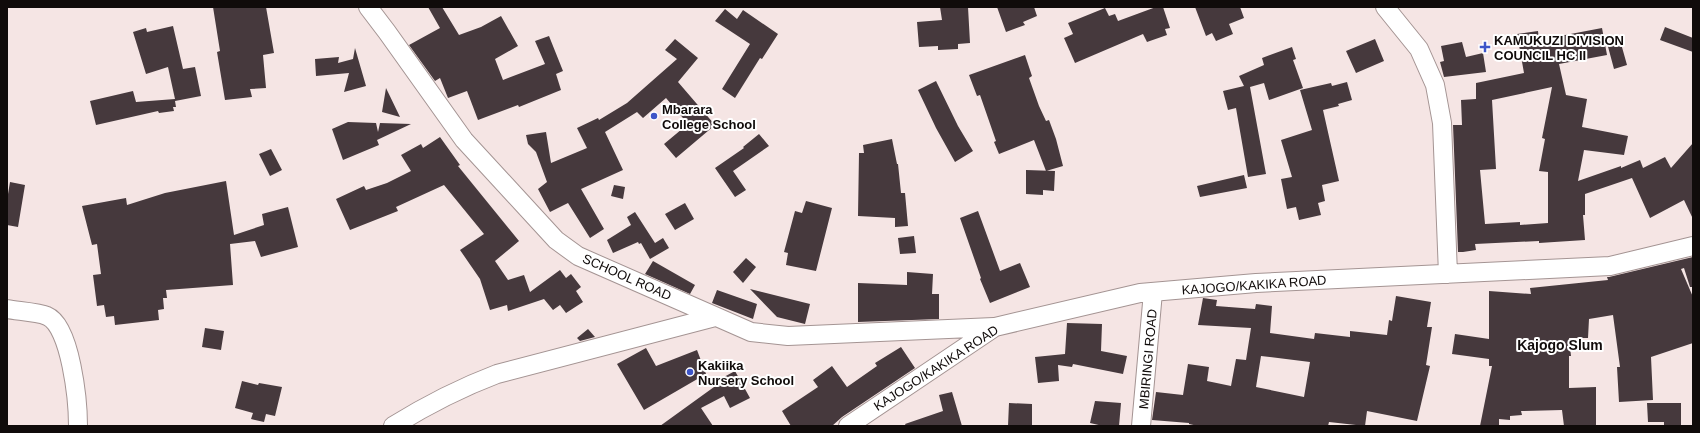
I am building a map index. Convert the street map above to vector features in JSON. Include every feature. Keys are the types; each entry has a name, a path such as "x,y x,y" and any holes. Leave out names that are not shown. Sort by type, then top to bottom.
{"street":[{"name":"SCHOOL ROAD","path":"368,7 464,140 556,240 578,256 751,332 788,336 995,326"},
{"path":"1386,7 1419,49 1435,85 1442,123 1448,274"},
{"name":"KAJOGO/KAKIKA ROAD","path":"848,426 995,326 1140,293 1256,283 1610,266 1693,246"},
{"name":"MBIRINGI ROAD","path":"1141,426 1153,292"},
{"path":"7,309 48,316 60,330 71,358 78,426"},
{"path":"393,426 426,406 468,385 497,374 715,316"}],"building":[{"path":"213,7 266,7 274,53 263,55 266,88 250,89 252,97 225,100 217,52 220,51"},
{"path":"428,7 442,7 459,35 481,27 501,16 518,46 495,59 503,80 545,64 535,41 549,36 563,71 556,74 561,90 519,107 518,105 478,120 467,91 448,98 440,78 435,81 409,45 440,28"},
{"path":"940,7 968,7 970,43 958,44 958,49 938,50 938,46 919,47 917,22 942,20"},
{"path":"997,7 1034,7 1037,16 1023,22 1025,25 1006,32"},
{"path":"1156,7 1163,7 1170,28 1165,29 1167,35 1147,42 1143,34 1075,63 1064,38 1073,34 1068,23 1105,8 1109,16 1115,14 1118,21"},
{"path":"1195,7 1240,7 1244,18 1229,24 1233,34 1216,41 1212,33 1206,36"},
{"path":"725,9 737,19 743,10 778,34 762,59 760,58 735,98 722,89 750,44 715,21"},
{"path":"173,26 183,69 195,67 201,96 175,101 176,107 173,107 174,111 159,113 158,111 96,125 90,101 133,91 136,102 175,99 168,67 146,74 133,32 146,28 147,32"},
{"path":"1665,27 1693,38 1693,52 1660,40"},
{"path":"1602,28 1607,55 1559,64 1566,95 1587,99 1582,127 1628,136 1624,155 1584,150 1578,181 1621,166 1621,168 1640,160 1643,168 1665,157 1671,168 1693,143 1693,219 1684,200 1650,218 1632,178 1585,194 1585,215 1583,215 1585,240 1539,243 1539,241 1475,244 1476,250 1458,252 1453,125 1462,125 1461,100 1476,99 1476,83 1524,73 1517,34 1538,31 1539,40","holes":["1552,87 1542,138 1545,139 1539,171 1548,172 1548,223 1520,225 1520,222 1485,224 1480,170 1496,169 1492,100"]},
{"path":"675,39 698,58 678,82 715,125 676,158 664,144 688,124 666,98 643,118 637,112 605,132 623,170 581,189 604,229 590,238 568,203 550,212 538,189 547,182 536,152 528,144 526,135 546,132 551,163 587,148 577,128 598,118 599,120 627,103 677,59 665,50"},
{"path":"1375,39 1384,61 1356,73 1346,51"},
{"path":"1620,40 1627,65 1614,69 1607,43"},
{"path":"1462,42 1466,57 1483,53 1486,72 1444,77 1440,62 1444,61 1441,46"},
{"path":"1292,47 1296,59 1293,60 1303,88 1269,100 1264,83 1250,87 1266,174 1248,177 1236,108 1228,110 1223,91 1244,86 1239,76 1264,65 1262,58"},
{"path":"355,48 366,86 344,92 349,73 316,76 315,59 339,57 338,63 353,59"},
{"path":"1025,55 1032,76 1029,78 1046,121 1049,120 1063,166 1046,171 1034,140 999,154 980,95 977,96 969,75"},
{"path":"936,81 958,126 973,151 955,162 936,128 918,90"},
{"path":"1347,82 1352,100 1338,104 1339,106 1323,110 1339,181 1322,185 1325,201 1318,203 1321,215 1299,220 1296,207 1287,209 1281,179 1292,177 1281,140 1312,130 1300,90 1331,83 1332,86"},
{"path":"386,88 400,117 382,112"},
{"path":"348,122 376,123 378,132 380,123 411,124 377,140 379,145 343,160 332,129"},
{"path":"759,134 769,146 733,171 746,190 735,197 715,168 744,148 743,147"},
{"path":"440,137 460,165 458,166 519,241 495,261 508,280 524,275 530,292 560,270 566,278 571,274 581,287 576,291 583,302 566,313 560,305 553,310 544,299 508,311 507,305 490,310 480,279 460,250 484,234 444,185 396,207 398,211 350,230 336,199 364,186 366,190 387,183 411,171 401,155 421,144 423,148"},
{"path":"892,139 898,164 901,193 905,193 908,226 895,227 895,218 858,216 859,153 864,153 863,145"},
{"path":"271,149 282,170 270,176 259,154"},
{"path":"1026,170 1055,171 1054,191 1043,190 1043,195 1026,194"},
{"path":"1244,175 1247,188 1200,197 1197,186"},
{"path":"226,181 234,235 264,225 262,214 288,207 298,247 261,257 255,241 230,244 233,285 166,290 167,298 163,298 164,309 158,310 159,320 115,325 114,316 106,317 104,305 97,306 93,275 101,274 97,244 92,245 82,206 126,198 127,205 165,193"},
{"path":"10,182 25,185 18,227 7,225 7,194"},
{"path":"614,185 625,187 623,199 611,196"},
{"path":"806,201 832,208 816,271 786,265 788,253 784,252 795,211 802,213"},
{"path":"685,203 694,219 675,230 665,214"},
{"path":"978,211 1000,271 1020,263 1030,287 990,303 980,279 981,278 960,218"},
{"path":"635,212 655,243 663,238 669,248 650,259 641,243 639,244 638,242 613,253 607,240 631,225 627,217"},
{"path":"914,236 916,253 900,254 898,238"},
{"path":"1693,257 1693,287 1690,287 1684,268 1681,269 1693,297 1693,343 1651,357 1653,400 1619,402 1617,367 1620,367 1613,315 1589,319 1588,338 1569,338 1571,356 1569,356 1569,388 1596,387 1596,426 1564,426 1562,410 1521,411 1522,415 1510,416 1510,420 1499,419 1499,426 1480,426 1492,366 1489,366 1489,359 1452,354 1455,334 1489,339 1489,291 1531,294 1530,288 1608,280 1607,277"},
{"path":"746,258 756,267 743,283 733,272"},
{"path":"653,261 695,285 690,294 645,274"},
{"path":"907,272 933,274 932,294 939,294 939,319 858,322 858,283 907,285"},
{"path":"750,289 810,304 805,324 777,317"},
{"path":"717,290 757,304 753,319 712,303"},
{"path":"1396,296 1431,302 1427,327 1432,327 1426,365 1430,366 1417,421 1367,411 1365,426 1329,422 1328,426 1198,426 1189,423 1152,420 1156,392 1183,395 1188,364 1209,367 1207,381 1231,386 1236,359 1246,360 1251,328 1198,325 1203,298 1217,300 1216,306 1255,309 1256,304 1272,306 1270,333 1314,339 1315,333 1350,337 1350,331 1387,335 1389,320 1392,321","holes":["1261,356 1310,362 1304,397 1256,387"]},
{"path":"1067,323 1102,324 1101,351 1127,356 1123,374 1073,364 1072,367 1058,365 1059,381 1038,383 1035,357 1065,354"},
{"path":"205,328 224,331 221,350 202,347"},
{"path":"588,329 595,337 580,341 577,338"},
{"path":"901,347 915,368 842,417 832,426 791,426 782,411 818,387 813,380 832,366 847,387 877,366 875,363"},
{"path":"646,348 656,366 697,350 706,374 644,410 617,364"},
{"path":"735,371 750,398 730,408 724,396 701,408 713,426 660,426 714,387 711,384"},
{"path":"242,381 258,385 259,383 282,387 275,416 266,414 264,422 251,419 253,413 235,408"},
{"path":"952,392 962,426 906,426 905,424 943,411 939,395"},
{"path":"1095,401 1121,403 1119,426 1103,426 1090,423"},
{"path":"1009,403 1032,404 1032,426 1008,426"},
{"path":"1647,403 1681,403 1681,426 1664,426 1664,422 1648,422"}],"place":[{"name":"KAMUKUZI DIVISION COUNCIL HC II","path":"1485,47"},
{"name":"Mbarara College School","path":"654,116"},
{"name":"Kakiika Nursery School","path":"690,372"}],"district":[{"name":"Kajogo Slum","path":"1560,345"}]}
